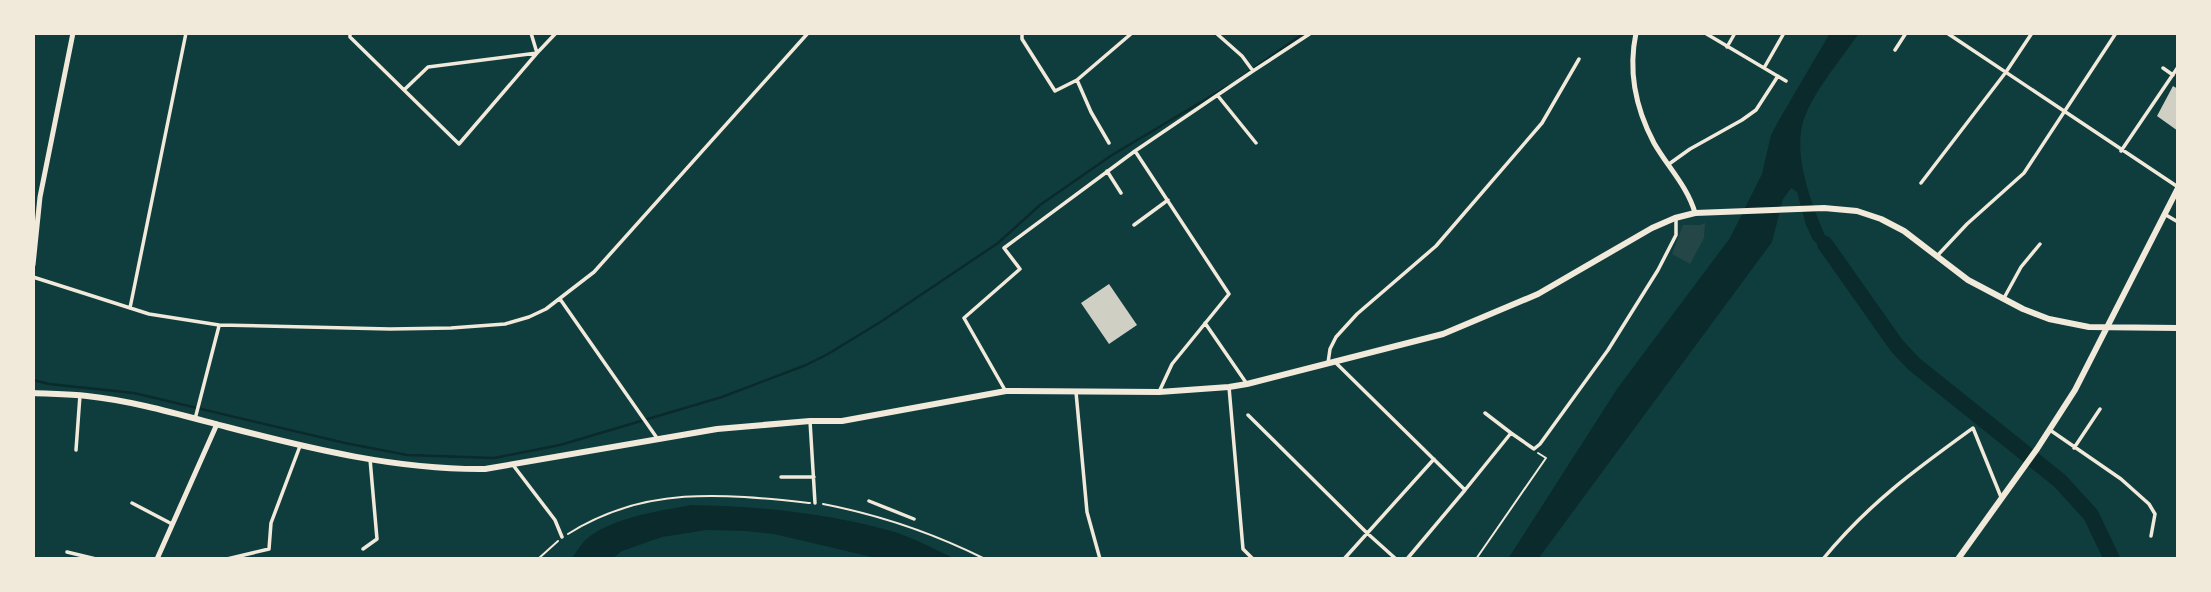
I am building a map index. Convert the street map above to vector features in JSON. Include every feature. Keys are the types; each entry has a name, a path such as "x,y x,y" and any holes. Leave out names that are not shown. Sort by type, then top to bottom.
{"main road":[{"path":"1958,559 2038,449 2075,390 2178,187"},
{"path":"33,393 80,396 148,407 300,446 370,459 485,469 717,429 842,421 1006,391 1159,392 1247,384 1443,334 1538,294 1651,228 1675,218 1695,213 1824,208 1857,211 1881,219 1904,231 1982,289 2049,319 2078,326 2106,328 2178,328"}],"street":[{"path":"33,265 40,197 73,33"},
{"path":"130,308 186,33"},
{"path":"350,33 350,37 459,144 555,33"},
{"path":"531,33 537,53"},
{"path":"33,277 130,308 219,326 390,329 478,327 505,324 529,317 560,299 594,272 808,33"},
{"path":"1022,33 1055,92 1077,80 1132,33"},
{"path":"1216,33 1242,56 1253,71"},
{"path":"1006,391 964,318 1020,269 1004,248 1135,151 1311,33"},
{"path":"1636,33 1632,77 1640,110 1654,143 1691,199 1695,213"},
{"path":"1704,33 1786,81"},
{"path":"1727,47 1735,33"},
{"path":"1764,68 1784,33"},
{"path":"1895,50 1906,33"},
{"path":"1947,33 2178,187"},
{"path":"1921,183 2006,72 2032,33"},
{"path":"1936,256 1966,224 2016,182 2116,33"},
{"path":"404,90 428,67 537,53"},
{"path":"1465,490 1332,363 1330,349 1336,337 1356,314 1436,246 1542,123 1579,59"},
{"path":"2122,151 2178,67"},
{"path":"2163,68 2173,75"},
{"path":"1669,164 1756,110 1778,76"},
{"path":"1077,80 1091,113 1109,143"},
{"path":"1218,96 1256,143"},
{"path":"1135,151 1229,294 1172,363 1159,392"},
{"path":"1107,171 1121,193"},
{"path":"1134,225 1168,200"},
{"path":"2164,214 2178,222"},
{"path":"1485,412 1534,449 1608,350 1658,270 1676,235 1675,218"},
{"path":"2003,300 2021,267 2040,244"},
{"path":"560,299 657,439"},
{"path":"1205,323 1247,384"},
{"path":"195,419 219,326"},
{"path":"1229,387 1243,549 1253,559"},
{"path":"1076,392 1087,512 1100,559"},
{"path":"76,450 80,396"},
{"path":"2074,448 2100,408"},
{"path":"1248,415 1396,559"},
{"path":"810,421 816,503"},
{"path":"157,559 217,424"},
{"path":"1823,559 1855,521 1893,486 1973,428 1997,491 2003,499"},
{"path":"2050,430 2122,479 2149,504 2155,514 2151,536"},
{"path":"1407,559 1511,433"},
{"path":"227,559 269,549 271,523 300,446"},
{"path":"363,549 377,539 370,459"},
{"path":"1344,559 1434,459"},
{"path":"513,465 555,520 562,537"},
{"path":"781,477 814,477"},
{"path":"869,501 914,519"},
{"path":"132,503 172,524"},
{"path":"67,552 96,559"}],"path":[{"path":"1476,559 1546,458 1534,449"},
{"path":"538,559 562,537 600,516 660,498 697,495 816,503 892,520 985,559"}],"shaded area":[{"path":"1830,33 1859,33 1811,103 1802,126 1800,142 1801,159 1810,196 1837,262 1813,240 1797,192 1791,188 1783,199 1772,242 1538,559 1508,559 1617,389 1730,238 1762,174 1771,135"},
{"path":"1705,223 1704,238 1690,264 1672,254 1683,225"},
{"path":"691,505 767,509 842,519 899,534 956,559 880,559 774,534 707,530 662,537 622,551 612,559 571,559 586,539 612,524"}],"building":[{"path":"2173,86 2178,89 2178,131 2157,116"},
{"path":"1109,284 1137,325 1109,344 1081,303"}],"waterway":[{"path":"1239,79 1304,33"},
{"path":"33,380 134,393 407,455 494,458 560,445 722,397 828,354 998,243 1040,205 1112,155 1228,86"},
{"path":"1825,244 1897,346 1914,364 2060,481 2091,515 2112,559"}]}
